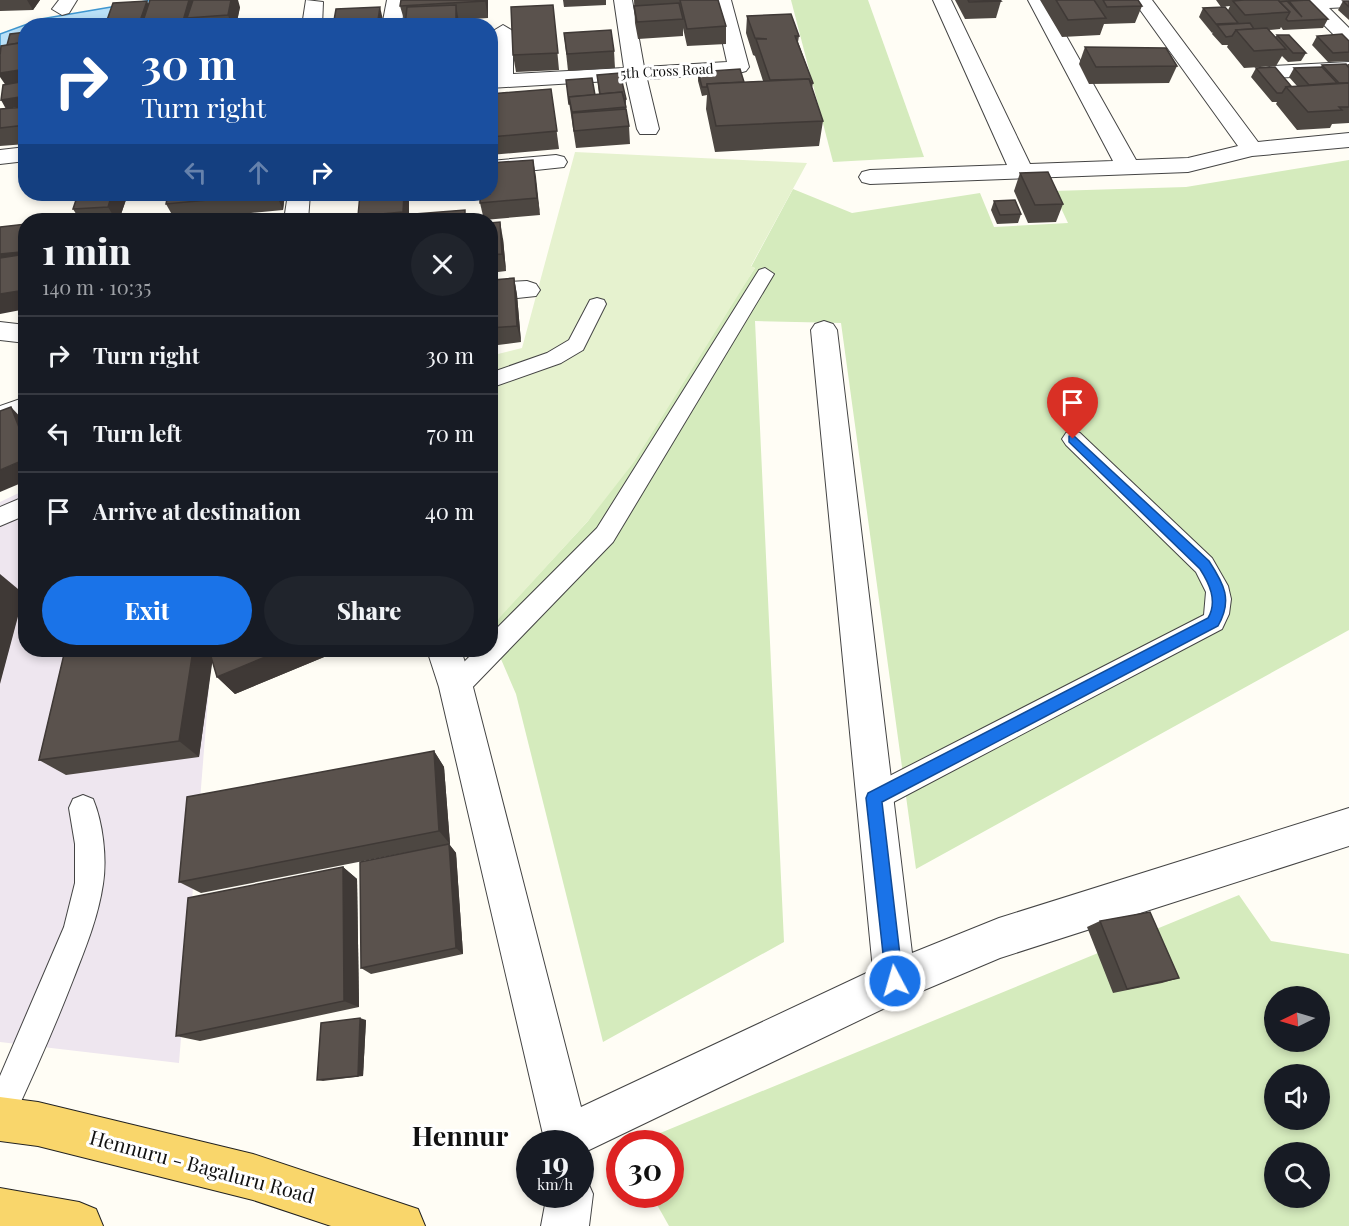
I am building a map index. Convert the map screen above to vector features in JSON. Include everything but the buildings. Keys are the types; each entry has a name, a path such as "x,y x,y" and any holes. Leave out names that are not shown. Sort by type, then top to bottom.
{"main road":[{"name":"Hennuru - Bagaluru Road","path":"0,1119 38,1124 253,1177 401,1226"},
{"path":"0,1211 79,1226"}],"street":[{"path":"623,0 634,73 648,129"},
{"name":"5th Cross Road","path":"498,81 739,67 722,0"},
{"path":"942,0 1022,172"},
{"path":"1036,0 1128,167"},
{"path":"1142,0 1252,149"},
{"path":"1248,10 1312,2 1349,1"},
{"path":"313,18 314,2"},
{"path":"1312,2 1349,39"},
{"path":"393,18 394,3"},
{"path":"498,73 503,31"},
{"path":"1273,72 1349,68"},
{"path":"870,177 1188,165 1252,149 1349,140"},
{"path":"0,157 18,155"},
{"path":"498,167 555,162"},
{"path":"498,292 527,290"},
{"path":"824,330 895,981"},
{"path":"0,331 18,333"},
{"path":"0,417 18,410"},
{"path":"446,657 456,687 565,1130"},
{"path":"588,1130 895,981 999,938 1349,827"},
{"path":"565,1226 568,1208"}],"lane":[{"path":"498,644 605,535 765,274"},
{"path":"498,378 554,358 576,345 597,304"},
{"path":"874,798 1213,622 1220,610 1217,584 1204,565 1073,439"},
{"path":"0,518 18,509"},
{"path":"456,687 485,657"},
{"path":"0,1112 37,1032 79,927 89,883 89,844 83,808"}],"shaded area":[{"path":"18,493 18,657 211,657 179,1063 0,1042 0,502"}],"green space":[{"path":"791,0 868,0 924,157 833,162"},
{"path":"575,152 807,163 751,266 755,268 634,462 588,521 498,619 498,354 522,348"},
{"path":"1349,160 1349,630 916,869 841,323 755,321 784,942 603,1042 516,694 498,652 498,618 588,521 755,268 751,267 793,189 852,213 980,193 994,227 1068,223 1053,191 1186,187"},
{"path":"1239,895 1271,941 1349,954 1349,1226 669,1226 659,1208 684,1208 684,1130 668,1130"}],"water":[{"path":"152,0 150,11 120,18 47,18"},
{"path":"18,27 18,46 0,53 0,34"}],"district":[{"name":"Hennur","path":"460,1137"}],"route":[{"path":"895,981 874,798 1213,622 1220,610 1217,584 1204,565 1073,439"}]}
